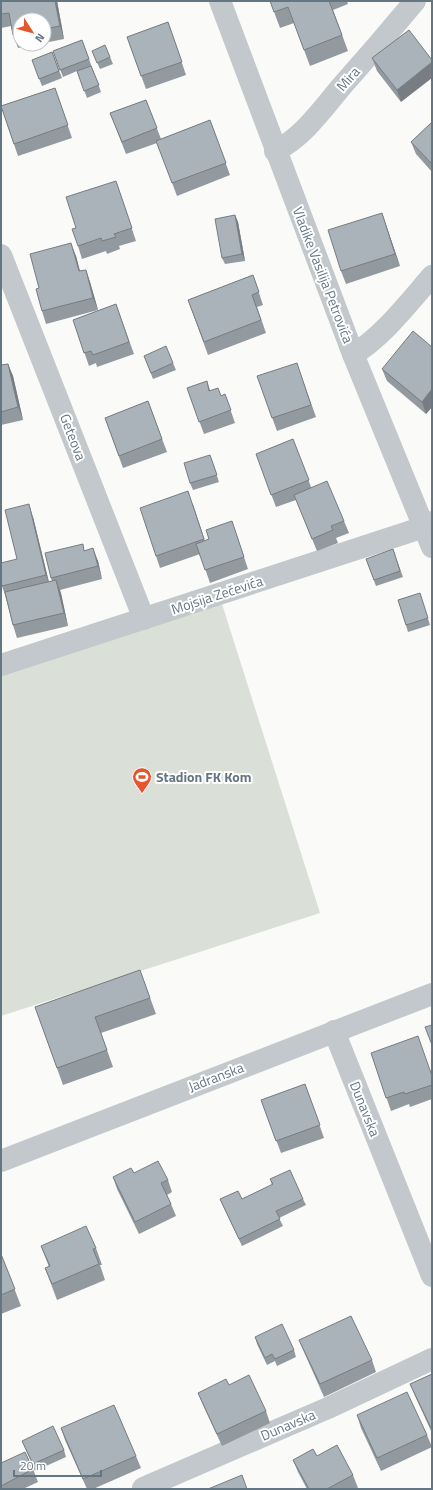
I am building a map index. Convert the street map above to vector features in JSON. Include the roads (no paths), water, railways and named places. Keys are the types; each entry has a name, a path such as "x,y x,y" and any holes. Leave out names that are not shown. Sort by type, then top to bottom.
{"street":[{"name":"Vladike Vasilija Petrovića","path":"220,1 275,151 353,354 428,524 432,547"},
{"name":"Mira","path":"275,151 284,147 297,137 319,114 416,1"},
{"name":"Geteova","path":"1,255 144,619"},
{"path":"353,354 375,337 404,308 432,276"},
{"name":"Mojsija Zečevića","path":"1,665 428,524"},
{"name":"Jadranska","path":"1,1161 432,994"},
{"name":"Dunavska","path":"334,1031 432,1276"},
{"name":"Dunavska","path":"143,1488 328,1408 432,1359"}],"place":[{"name":"Stadion FK Kom","path":"142,794"}]}
